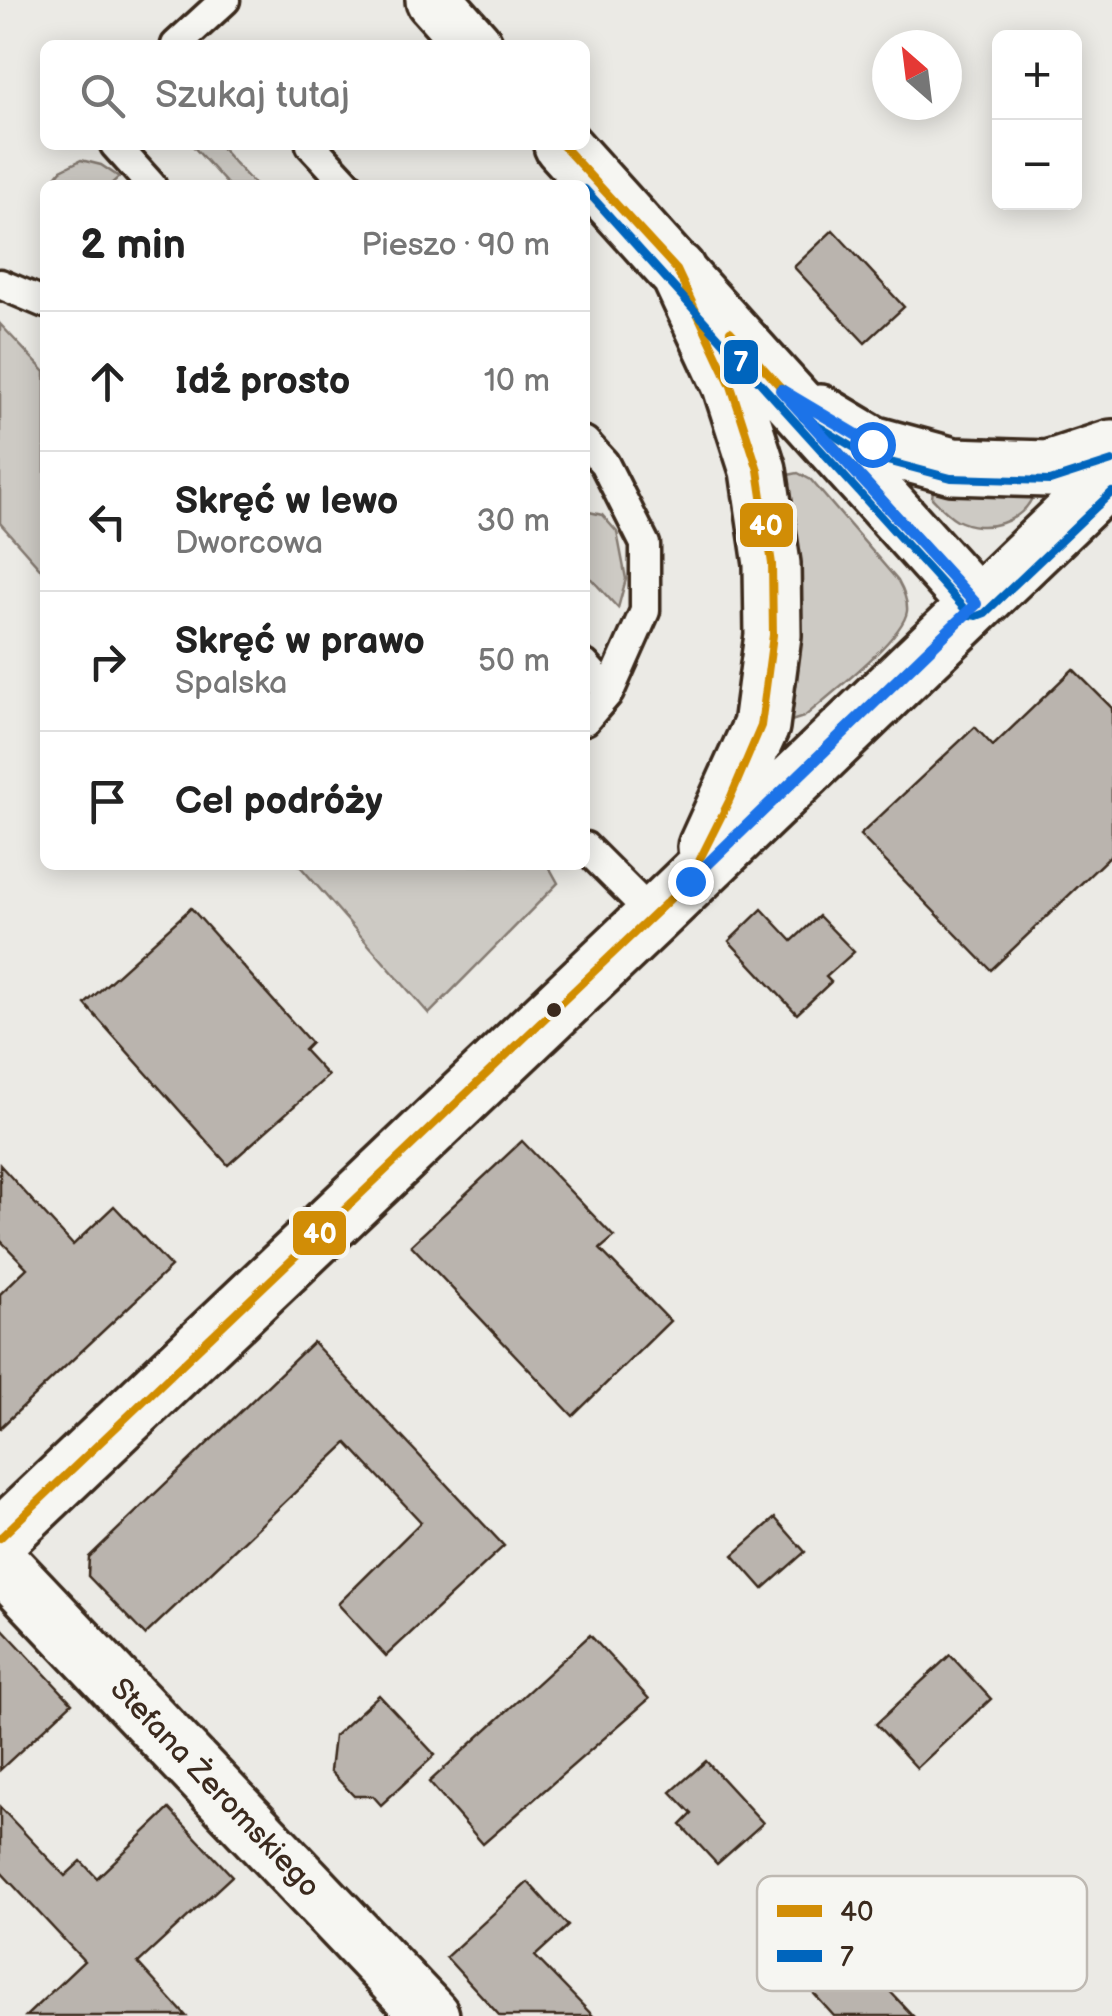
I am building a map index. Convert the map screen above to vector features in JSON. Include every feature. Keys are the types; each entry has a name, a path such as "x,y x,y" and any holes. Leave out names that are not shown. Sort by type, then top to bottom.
{"street":[{"path":"434,0 470,40"},
{"path":"567,150 976,604"},
{"path":"672,899 729,801 762,726 773,635 772,564 758,470 730,386 677,270"},
{"path":"781,390 872,444 953,466 1048,469 1112,448"},
{"path":"0,1538 1112,475"},
{"name":"Stefana Żeromskiego","path":"0,1562 431,2016"}],"lane":[{"path":"181,40 225,0"},
{"path":"199,24 213,40"},
{"path":"120,150 146,180"},
{"path":"316,150 343,180"},
{"path":"0,284 40,300"},
{"path":"590,448 604,463 645,544 645,611 609,692 590,714"},
{"path":"590,671 609,692"},
{"path":"590,851 672,899"}],"shaded area":[{"path":"196,150 223,150 250,180 224,180"},
{"path":"81,160 101,165 119,177 53,180 61,170"},
{"path":"0,324 40,367 40,568 0,523"},
{"path":"798,473 811,480 898,581 907,611 893,636 863,667 804,717 791,721 784,716 779,486 788,475"},
{"path":"938,483 1034,493 1022,512 1012,518 979,526 957,520 932,498"},
{"path":"590,512 602,515 617,532 626,579 618,608 590,577"},
{"path":"303,870 551,870 558,883 429,1014"}],"building":[{"path":"833,230 904,307 865,343 794,267"},
{"path":"1073,669 1112,708 1112,854 991,970 860,835 975,727 993,746"},
{"path":"191,908 311,1043 304,1050 328,1076 228,1165 85,1004"},
{"path":"762,909 792,941 819,916 854,952 826,977 831,982 797,1014 729,941"},
{"path":"522,1141 614,1237 600,1249 670,1321 573,1416 411,1245"},
{"path":"0,1165 73,1245 114,1206 171,1267 0,1428 0,1294 27,1268 0,1240"},
{"path":"313,1342 504,1546 386,1656 338,1604 421,1522 347,1443 145,1635 88,1576 89,1557"},
{"path":"775,1518 805,1552 763,1589 733,1555"},
{"path":"0,1626 72,1703 0,1770"},
{"path":"590,1635 649,1699 483,1844 429,1782"},
{"path":"950,1655 991,1699 917,1768 876,1724"},
{"path":"379,1695 435,1755 381,1805 373,1796 354,1796 330,1771 334,1736"},
{"path":"706,1761 763,1823 717,1864 681,1825 692,1814 671,1792"},
{"path":"0,1807 65,1876 81,1861 97,1878 169,1809 232,1876 138,1963 186,2016 26,2016 84,1961 0,1871"},
{"path":"528,1882 568,1926 535,1956 593,2016 500,2016 446,1957"},
{"path":"812,1991 890,1991 913,2016 834,2016"}],"transit line":[{"name":"40","path":"0,1538 689,881 761,726 773,635 772,564 758,470 731,386 677,270 567,150"},
{"name":"7","path":"590,195 970,615 985,613 1112,492"},
{"name":"40","path":"730,331 976,604"},
{"name":"7","path":"803,417 868,456 951,478 1050,481 1112,461"},
{"name":"40","path":"724,848 976,604"}],"route":[{"path":"690,881 976,604 781,390 872,444"}]}
